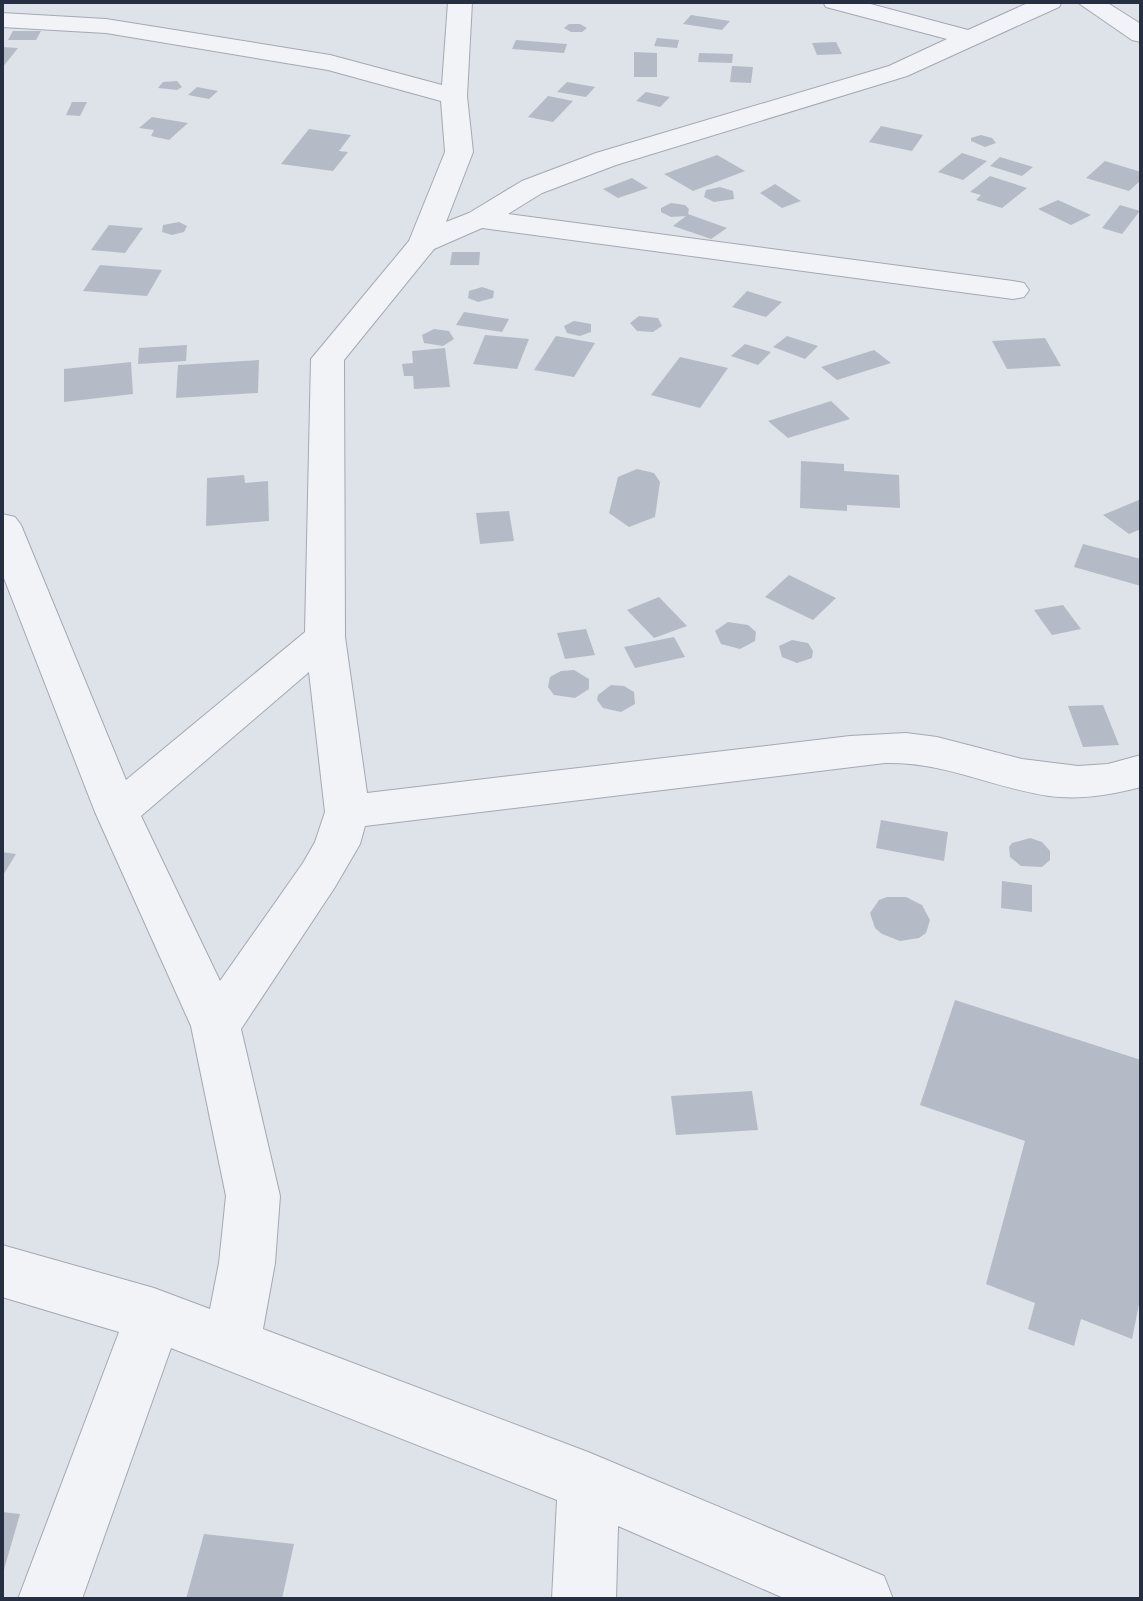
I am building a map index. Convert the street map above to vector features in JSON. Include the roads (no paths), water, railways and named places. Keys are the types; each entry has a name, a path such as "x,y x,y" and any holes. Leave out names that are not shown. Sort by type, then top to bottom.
{"street":[{"path":"216,1026 319,875 337,844 347,812 325,637 327,359 423,243 459,152 454,96 460,2"},
{"path":"835,2 971,38"},
{"path":"423,243 479,219 532,187 564,173 898,71 1050,2"},
{"path":"1089,2 1141,35"},
{"path":"2,20 106,26 330,63 454,96"},
{"path":"479,219 1013,290"},
{"path":"2,525 117,812 216,1026 253,1196 247,1263 231,1346"},
{"path":"117,812 325,637"},
{"path":"347,812 850,751 904,748 1070,783 1112,781 1141,771"},
{"path":"2,1271 154,1315 588,1482 861,1599"},
{"path":"50,1599 154,1315"},
{"path":"584,1599 588,1482"}]}
